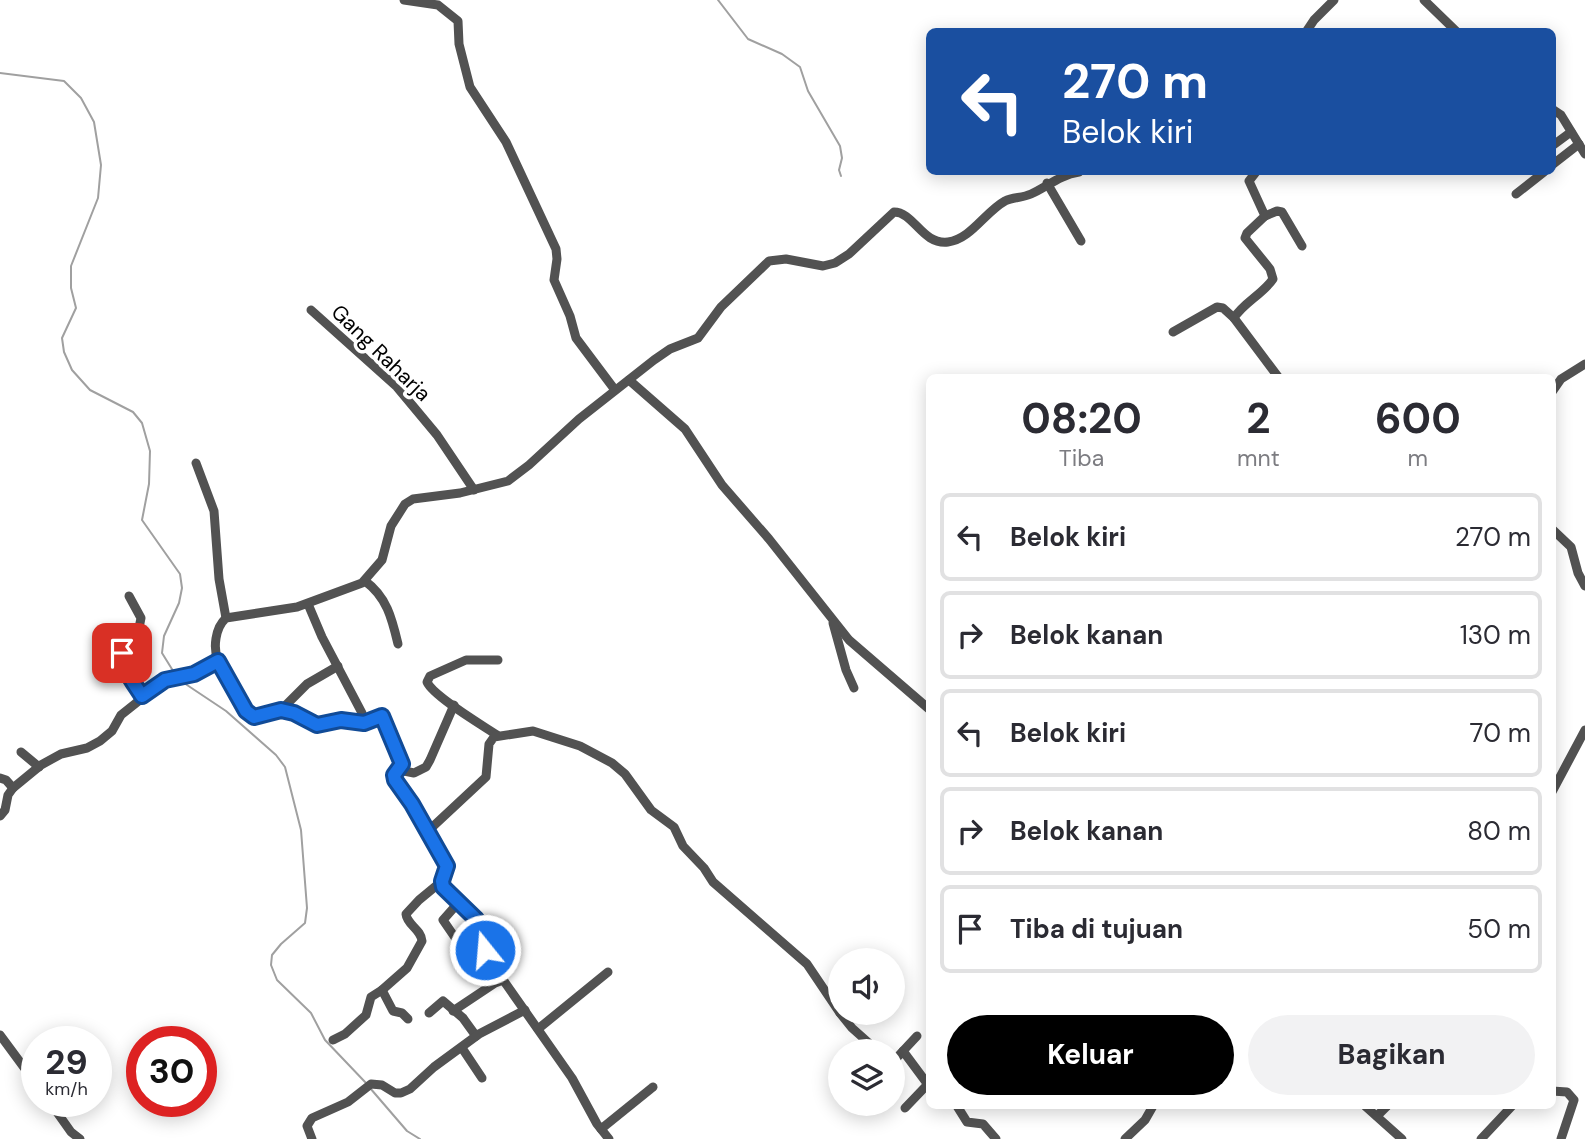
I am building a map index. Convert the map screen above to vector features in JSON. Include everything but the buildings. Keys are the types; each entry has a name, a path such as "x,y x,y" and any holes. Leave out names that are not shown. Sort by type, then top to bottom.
{"street":[{"path":"404,0 438,5 458,21 459,44 468,82 506,142 556,249 554,280 570,316 576,338 615,390"},
{"path":"1309,28 1334,0"},
{"path":"1424,0 1453,28"},
{"path":"1556,111 1562,115 1585,154"},
{"path":"1556,143 1571,132"},
{"path":"1556,162 1579,144"},
{"path":"338,666 307,684 281,710 259,718 248,714 218,661 215,650 220,625 226,618 308,604 365,581 382,560 391,526 405,504 420,498 501,484 516,476 615,390 662,354 698,338 720,307 769,261 786,259 823,266 835,263 894,212 902,214 932,239 950,242 968,232 1005,201 1028,195 1066,175"},
{"path":"1254,175 1249,181 1265,216"},
{"path":"1516,194 1540,175"},
{"path":"1047,183 1082,241"},
{"path":"1234,318 1266,289 1273,279 1270,269 1245,239 1247,233 1265,216 1278,211 1282,212 1302,246"},
{"path":"1173,332 1217,307 1223,308 1234,318 1276,374"},
{"name":"Gang Raharja","path":"311,310 397,387 437,435 474,490"},
{"path":"1556,387 1562,379 1585,364"},
{"path":"629,380 685,429 722,485 775,546 833,621 864,655 926,707"},
{"path":"196,463 214,511 219,579 226,618"},
{"path":"1556,533 1571,547 1578,573 1585,586"},
{"path":"365,581 384,601 398,644"},
{"path":"129,596 141,618 138,629 122,653 122,661 142,696"},
{"path":"308,604 322,637 362,713 361,723"},
{"path":"833,621 843,660 855,688"},
{"path":"498,660 466,660 428,678 426,682 429,687 498,735"},
{"path":"0,816 13,788 39,767 54,757 87,748 100,741 112,731 121,715 165,680 194,674 218,661"},
{"path":"399,770 416,773 426,767 454,705"},
{"path":"281,710 294,713 314,724 341,720 361,723 380,716 384,718 401,760 401,767 394,775 395,780 412,804 447,866 442,881 443,887 482,928 485,950 503,980 572,1078 609,1139"},
{"path":"1556,783 1585,730"},
{"path":"427,832 483,782 489,768 489,744 498,735 533,731 580,746 619,768 650,810 674,827 682,846 704,868 717,887 807,964 828,995"},
{"path":"21,752 39,767"},
{"path":"0,778 13,788"},
{"path":"333,1041 366,1015 371,997 407,968 422,941 420,933 407,919 406,914 442,881"},
{"path":"459,902 443,920 465,953"},
{"path":"538,1029 608,972"},
{"path":"453,1011 503,980"},
{"path":"382,990 393,1011 402,1013 408,1019"},
{"path":"429,1013 442,1001 463,1018 476,1036"},
{"path":"312,1139 307,1126 312,1118 348,1102 371,1084 379,1084 395,1093 417,1085 434,1067 476,1036 525,1010"},
{"path":"851,1025 865,1039"},
{"path":"0,1035 21,1063"},
{"path":"905,1049 917,1036"},
{"path":"462,1048 482,1078"},
{"path":"905,1054 926,1081"},
{"path":"601,1129 653,1087"},
{"path":"905,1108 926,1088"},
{"path":"1556,1091 1567,1092 1574,1100 1561,1139"},
{"path":"959,1109 967,1122 983,1124 996,1139"},
{"path":"1125,1139 1145,1120 1151,1109"},
{"path":"1369,1109 1402,1139"},
{"path":"1377,1116 1384,1109"},
{"path":"1481,1139 1509,1109"},
{"path":"61,1117 80,1139"}],"waterway":[{"path":"718,0 748,39 782,54 800,67 808,91 840,146 841,176"},
{"path":"0,73 64,81 81,98 94,122 101,165 98,198 71,266 71,288 76,308 62,338 64,352 72,370 90,390 133,412 142,423 150,451 149,484 142,520 180,574 182,588 179,603 164,636 162,653 175,674"},
{"path":"181,681 226,711 276,755 285,767 301,830 307,908 305,923 272,955 271,965 277,980 311,1013 325,1040 366,1083"},
{"path":"370,1088 407,1131 420,1139"}],"route":[{"path":"122,653 125,668 142,696 165,680 194,674 218,661 246,711 254,717 259,718 281,710 294,713 317,725 335,720 364,723 382,716 402,764 394,775 395,780 412,804 447,866 447,873 442,881 443,887 482,928 485,950"}]}
